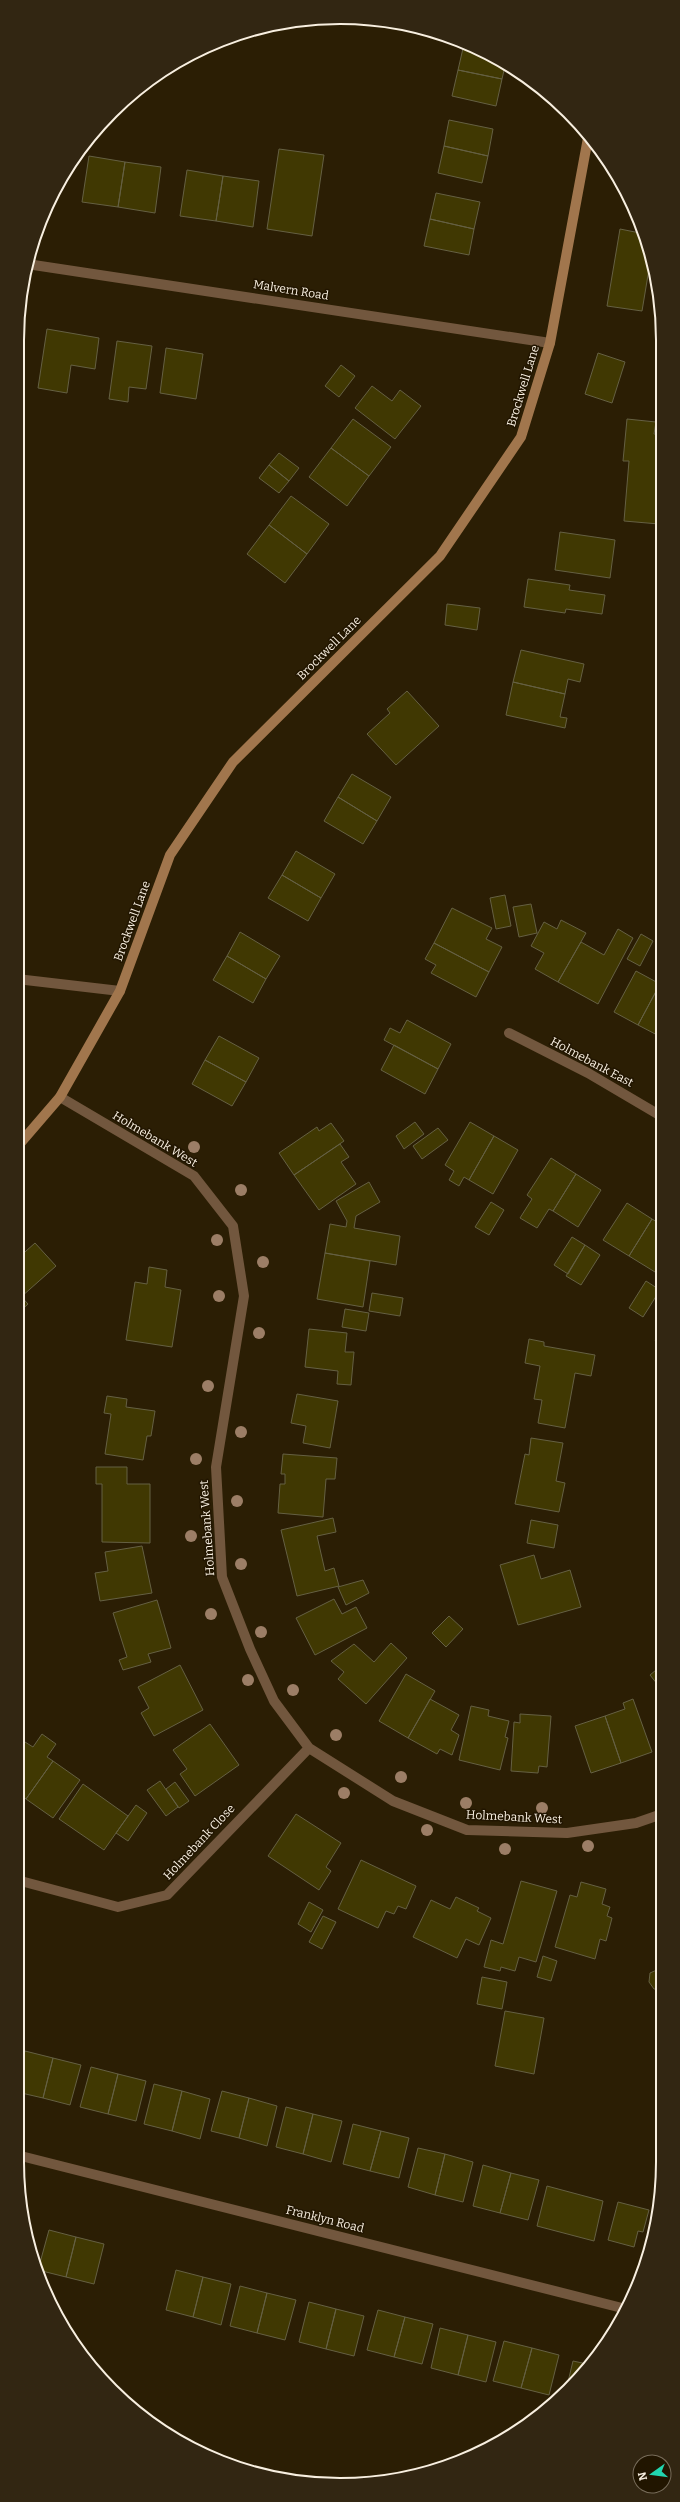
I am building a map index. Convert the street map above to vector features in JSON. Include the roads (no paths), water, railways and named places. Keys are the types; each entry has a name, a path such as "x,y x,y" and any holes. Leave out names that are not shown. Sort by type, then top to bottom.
{"street":[{"name":"Brockwell Lane","path":"24,1139 60,1097 120,991 170,855 233,762 440,556 521,437 550,343 587,143"},
{"name":"Malvern Road","path":"33,265 550,343"},
{"path":"24,980 120,991"},
{"name":"Holmebank East","path":"509,1033 588,1073 656,1113"},
{"name":"Holmebank West","path":"60,1097 194,1176 233,1226 244,1296 216,1467 222,1577 250,1649 274,1701 309,1748 393,1801 468,1830 568,1833 636,1823 656,1816"},
{"name":"Holmebank Close","path":"24,1882 118,1907 167,1895 309,1748"},
{"name":"Franklyn Road","path":"24,2157 620,2308"}]}
